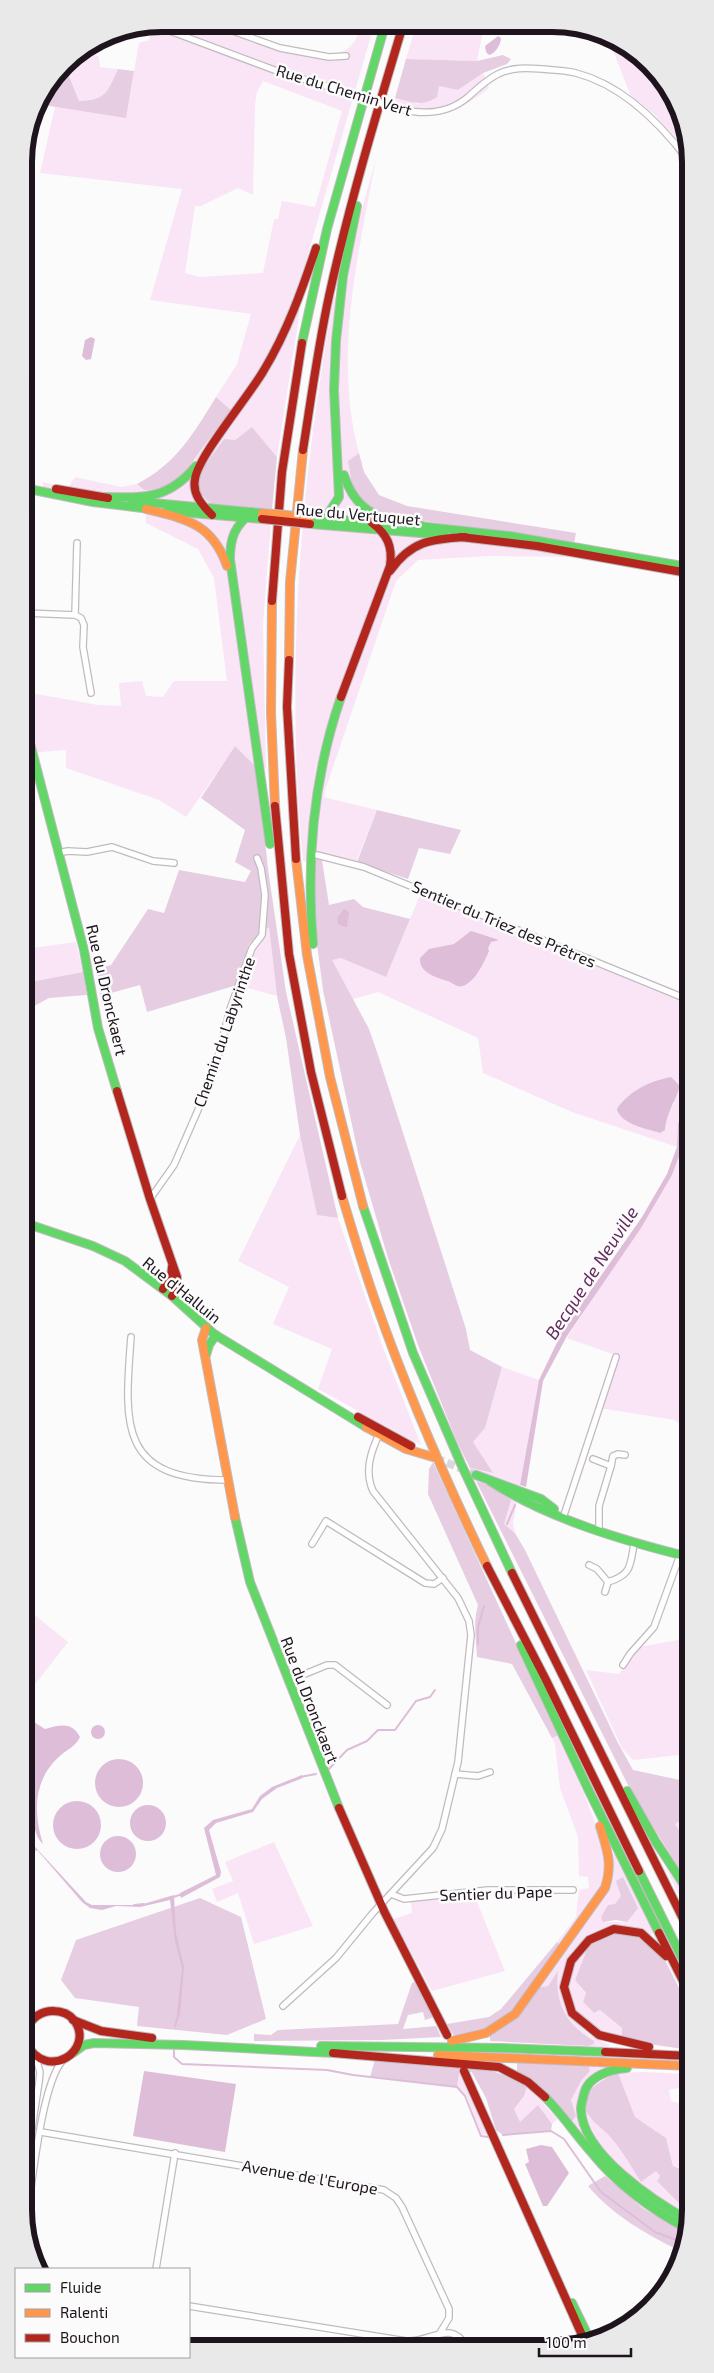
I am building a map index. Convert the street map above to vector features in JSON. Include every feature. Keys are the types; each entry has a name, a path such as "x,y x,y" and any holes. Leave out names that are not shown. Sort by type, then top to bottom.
{"main road":[{"path":"304,1036 284,913 276,829 270,704 271,612 278,508 293,392 310,298 338,184 383,33"},
{"path":"401,33 336,264 314,372 300,468 290,589 287,688 293,828 304,927 322,1042 356,1181 381,1264 408,1341 472,1490 681,1916"},
{"path":"323,518 334,508 340,497 334,378 338,310 347,253 367,164 371,134"},
{"path":"212,515 195,494 195,476 260,378 285,330 302,289 328,208 338,184"},
{"path":"105,497 149,497 171,491 190,475 227,426"},
{"path":"337,435 347,488 357,503 382,518 422,526"},
{"name":"Rue du Vertuquet","path":"33,485 105,497 252,512 262,516"},
{"name":"Rue du Vertuquet","path":"33,490 93,502 146,509 245,517 262,516 537,546 682,572"},
{"path":"146,509 190,520 208,531 221,549 235,596"},
{"path":"252,512 233,530 230,543 235,596 286,959 329,1150 374,1299 437,1456 503,1598 551,1690 681,1956"},
{"name":"Rue du Vertuquet","path":"310,521 323,518 422,526 510,536 682,566"},
{"path":"322,1042 309,902 313,809 323,756 335,715 382,587 391,551 388,539 371,522"},
{"path":"382,587 397,560 409,548 426,541 465,537"},
{"name":"Rue du Dronckaert","path":"33,751 87,964 98,1028 150,1199 178,1282 172,1296"},
{"name":"Rue d'Halluin","path":"33,1226 113,1255 163,1289 216,1335 406,1449 433,1457 380,1432"},
{"path":"163,1289 171,1277 171,1262"},
{"name":"Rue du Dronckaert","path":"206,1328 202,1340 248,1575 325,1776 381,1904 447,2035"},
{"path":"206,1355 208,1345 216,1335"},
{"path":"476,1475 490,1481 513,1496 634,1544 681,1555"},
{"path":"503,1598 504,1608 588,1789 681,1976"},
{"path":"580,1710 605,1750 656,1842 681,1880"},
{"path":"348,2046 470,2039 494,2030 515,2014 596,1903 608,1882 610,1867 609,1850 588,1796 588,1789"},
{"path":"681,1984 662,1950 652,1940 631,1930 609,1930 587,1940 571,1958 565,1973 564,1989 568,2004 576,2019 593,2034 624,2044 681,2054"},
{"path":"33,2016 47,2010 56,2010 64,2012 87,2027 142,2037 256,2045 486,2047 681,2055"},
{"path":"33,2019 36,2015"},
{"path":"73,2053 77,2046 79,2035 74,2020"},
{"path":"33,2054 36,2058 49,2063 64,2060 86,2044 97,2042 184,2044 385,2056 490,2065 523,2077 544,2095 598,2160 624,2186 661,2214 680,2225"},
{"path":"385,2056 449,2055 681,2067"},
{"path":"681,2067 624,2068 608,2071 588,2085 582,2096 580,2108 586,2130 608,2160 647,2195 681,2216"},
{"path":"467,2072 583,2337"},
{"path":"545,2252 588,2335"}],"street":[{"name":"Rue du Chemin Vert","path":"176,33 277,71 400,109 426,113 448,109 465,100 491,78 512,69 568,71 589,77 630,99 664,132 681,151"},
{"name":"Rue du Chemin Vert","path":"238,33 280,48 329,57 346,56"},
{"path":"75,615 77,544"},
{"path":"33,613 75,615 81,618 84,624 83,647 91,693"},
{"path":"33,768 37,768"},
{"path":"58,853 68,850 87,852 112,847 153,861 174,863"},
{"name":"Sentier du Triez des Prêtres","path":"317,855 364,867 682,997"},
{"name":"Chemin du Labyrinthe","path":"150,1199 174,1165 194,1119 215,1065 230,1009 252,948 262,936 265,895 261,868 257,858"},
{"path":"131,1337 127,1394 131,1431 140,1450 154,1465 169,1473 205,1480 228,1480"},
{"path":"564,1515 616,1357"},
{"path":"283,2006 331,1964 381,1904 436,1844 442,1829 455,1774 471,1630 461,1602 372,1491 368,1464 380,1432"},
{"path":"599,1530 599,1506 613,1456 618,1454 625,1455"},
{"path":"593,1459 611,1466"},
{"path":"312,1544 326,1521 428,1584 434,1584 443,1578"},
{"path":"608,1582 619,1579 626,1573 634,1544"},
{"path":"623,1665 630,1654 654,1627 681,1564"},
{"path":"589,1565 608,1582"},
{"path":"605,1592 608,1582"},
{"path":"288,1681 326,1666 334,1665 387,1706"},
{"path":"455,1774 478,1776 490,1772"},
{"name":"Sentier du Pape","path":"391,1894 404,1899 488,1890 573,1890"},
{"path":"33,2112 40,2076 36,2058"},
{"path":"33,2181 50,2085 56,2071 64,2060"},
{"name":"Avenue de l'Europe","path":"41,2132 377,2187 388,2192 402,2207 449,2309 449,2318 440,2333"},
{"path":"156,2268 175,2153"},
{"path":"190,2306 400,2340"},
{"path":"421,2340 440,2333 456,2334 461,2340"}],"shaded area":[{"path":"151,33 154,33 231,33 276,50 304,55 306,51 341,52 353,44 359,33 372,33 304,268 291,304 300,310 277,457 252,427 235,440 211,504 272,509 263,624 266,768 257,768 235,747 186,817 159,800 66,768 66,750 33,753 33,693 98,705 121,706 119,683 142,681 146,696 163,697 174,681 227,681 214,578 198,549 146,523 146,514 43,496 43,482 68,488 75,477 121,487 137,484 144,490 191,467 201,449 231,410 216,397 237,364 251,314 150,300 182,189 40,173 55,107 126,117 139,43 149,40","holes":["263,81 342,111 315,207 282,201 278,219 274,219 263,273 199,277 185,273 195,206 201,206 238,188 253,195 255,105 257,92"]},
{"path":"414,33 483,33 477,61 406,59"},
{"path":"498,36 501,38 499,46 489,55 486,52 485,46"},
{"path":"612,48 631,59 655,83 672,113 679,141 653,113 631,96"},
{"path":"92,53 99,57 100,67 118,69 105,94 96,99 89,100 79,101 69,76 66,76"},
{"path":"503,55 511,59 507,64 483,73 458,90 439,86 437,97 421,103 395,98 406,59 477,61"},
{"path":"118,69 134,71 126,118 46,105 59,83 66,76 69,76 79,101 95,99 101,96 111,84"},
{"path":"483,73 489,88 455,110 432,115 392,112 395,98 418,104 438,85 458,90"},
{"path":"376,159 356,269 348,343 348,380 359,453 348,461 352,486 453,526 574,543 571,557 489,556 418,560 396,581 323,797 377,810 356,862 321,854 314,861 303,861 295,719 296,649 299,578 312,437 334,297 345,294 356,230"},
{"path":"91,337 95,339 91,359 86,360 82,356 85,340"},
{"path":"216,397 231,410 186,471 174,483 156,489 144,490 137,484 163,467 183,446"},
{"path":"252,427 277,457 272,509 211,504 199,492 198,475 224,439 235,440"},
{"path":"359,453 364,472 379,495 407,506 576,533 574,543 390,516 375,510 359,499 352,486 348,461"},
{"path":"235,746 257,768 268,869 286,992 338,1218 317,1215 300,1135 286,1038 277,996 269,927 249,944 237,985 147,1012 140,985 100,996 97,969 111,965 148,909 164,913 179,870 245,882 251,871 235,862 245,830 201,798"},
{"path":"377,810 461,830 450,854 419,848 408,879 357,862"},
{"path":"321,854 329,905 354,899 363,907 410,919 386,977 341,958 332,960 369,1029 466,1329 470,1350 502,1367 485,1428 473,1442 493,1473 470,1468 457,1442 418,1345 388,1258 360,1162 323,990 317,944 314,861"},
{"path":"420,895 471,913 473,907 498,920 682,992 682,1118 678,1123 677,1147 572,1112 483,1073 478,1038 378,992 353,999 331,960 341,958 386,977","holes":["675,1102 666,1116 665,1130 624,1121"]},
{"path":"344,909 349,912 347,927 338,924 337,918"},
{"path":"269,927 277,996 237,985 249,944"},
{"path":"471,931 499,940 491,942 482,966 468,984 457,986 430,974 422,968 420,958 429,949 454,944"},
{"path":"76,942 83,972 33,981 33,948"},
{"path":"83,972 87,995 49,998 33,1007 33,981"},
{"path":"671,1077 680,1086 669,1113 665,1130 660,1133 629,1123 620,1115 617,1110 618,1107 635,1091 655,1081"},
{"path":"682,1118 682,1150 672,1175 641,1228 567,1336 543,1381 526,1487 520,1485 539,1380 563,1330 642,1217 667,1174 677,1147 678,1123"},
{"path":"300,1135 317,1215 338,1218 382,1345 421,1445 318,1389 332,1349 273,1324 289,1287 238,1261"},
{"path":"682,1150 681,1423 675,1420 599,1408 618,1356 567,1338 606,1277 641,1228 672,1175"},
{"path":"502,1367 539,1380 513,1523 515,1533 504,1524 488,1485 476,1481 470,1468 492,1473 473,1442 485,1428"},
{"path":"433,1462 558,1735 552,1738 512,1664 477,1657 475,1624 478,1605 428,1494 429,1469"},
{"path":"476,1481 488,1485 511,1500 504,1524 515,1533 525,1550 617,1741 633,1770 680,1780 681,1820 675,1824 681,1833 681,1873 630,1789"},
{"path":"33,1614 68,1642 33,1687"},
{"path":"681,1639 681,1755 633,1760 622,1748 586,1670 619,1674 639,1647"},
{"path":"33,1721 45,1729 69,1726 80,1737 74,1745 52,1764 40,1785 37,1808 43,1844 34,1825"},
{"path":"95,1725 101,1725 105,1732 101,1739 95,1739 91,1735 91,1729"},
{"path":"558,1735 589,1805 602,1845 605,1862 605,1875 598,1892 561,1946 557,1942 576,1917 579,1890 589,1888 588,1877 579,1876 578,1837 560,1788 555,1744 552,1738"},
{"path":"119,1759 128,1761 136,1766 141,1774 143,1783 141,1792 136,1800 128,1805 119,1807 110,1805 102,1800 97,1792 95,1783 97,1774 102,1766 110,1761"},
{"path":"302,1775 303,1778 277,1788 262,1799 253,1812 216,1823 209,1830 221,1872 220,1877 181,1898 180,1893 216,1875 204,1828 213,1820 252,1809 260,1796 272,1787"},
{"path":"77,1801 86,1803 94,1808 99,1816 101,1825 99,1834 94,1842 86,1847 77,1849 68,1847 60,1842 55,1834 53,1825 55,1816 60,1808 68,1803"},
{"path":"148,1805 161,1810 166,1823 161,1836 148,1841 135,1836 130,1823 135,1810"},
{"path":"681,1820 681,1834 674,1824"},
{"path":"118,1836 131,1841 136,1854 131,1867 118,1872 105,1867 100,1854 105,1841"},
{"path":"274,1842 313,1926 254,1944 238,1893 217,1902 212,1889 233,1881 225,1862"},
{"path":"33,1845 86,1902 92,1905 140,1905 174,1895 176,1933 184,1967 180,2015 177,2014 182,1968 175,1941 170,1900 140,1907 116,1906 102,1910 90,1908 82,1902"},
{"path":"616,1853 655,1932 650,1935 645,1932 592,1933 571,1952 562,1977 571,2018 590,2036 609,2045 609,2047 588,2046 593,2044 593,2041 576,2028 561,2003 558,1972 548,1986 540,1987 596,1909 613,1854","holes":["621,1896 627,1922 603,1922"]},
{"path":"665,1867 681,1889 681,1899"},
{"path":"623,1877 638,1908 627,1922 616,1920 603,1922 601,1917 608,1905 615,1904 621,1896 616,1881"},
{"path":"473,1892 505,1971 432,1991 393,1919 412,1913 411,1901"},
{"path":"200,1898 241,1917 266,2019 227,2035 137,2026 139,2007 75,1998 61,1980 76,1940"},
{"path":"613,1934 631,1934 645,1941 665,1960 681,1992 681,2049 621,2040 622,2028 600,2010 594,2013 583,2002 586,1993 575,1980 589,1944"},
{"path":"557,1942 561,1946 519,2004 509,2014 498,2023 483,2031 454,2036 447,2024 489,2017 501,2009"},
{"path":"589,1944 575,1980 586,1994 583,2002 594,2013 600,2010 622,2028 621,2040 610,2036 589,2023 573,2005 569,1994 568,1982 571,1970"},
{"path":"558,1971 558,1993 564,2012 576,2028 594,2041 594,2044 588,2046 490,2041 490,2036 540,1987 548,1986"},
{"path":"416,1981 434,2017 425,2020 423,2012 408,2015 403,2029 436,2026 441,2037 381,2040 254,2041 254,2034 271,2035 278,2030 398,2024 412,1983"},
{"path":"375,2060 460,2067 457,2087 370,2077"},
{"path":"517,2063 588,2065 590,2071 581,2081 571,2100 576,2116 572,2121 517,2071"},
{"path":"588,2065 607,2066 579,2094 589,2144 572,2121 576,2116 571,2100 581,2081 590,2071"},
{"path":"460,2067 490,2135 481,2134 466,2095 457,2087"},
{"path":"469,2067 499,2074 527,2086 524,2096 514,2109 520,2122 538,2105 552,2124 551,2131 503,2135 496,2130 486,2098"},
{"path":"144,2071 236,2084 225,2152 133,2136"},
{"path":"618,2073 681,2074 681,2088 669,2090 671,2101 681,2104 681,2169 673,2166 666,2138 635,2117"},
{"path":"618,2073 635,2117 666,2138 673,2166 681,2169 681,2206 657,2181 660,2176 656,2171 641,2182 616,2144 590,2117 585,2102 587,2095 591,2089 604,2079"},
{"path":"527,2086 557,2119 552,2124 538,2105 520,2123 514,2109 524,2096"},
{"path":"585,2105 589,2116 612,2138 641,2181 656,2171 660,2176 657,2181 681,2207 681,2210 655,2194 623,2170 598,2140 589,2123"},
{"path":"541,2145 552,2147 569,2173 547,2206 543,2206 525,2164 529,2162 526,2149"},
{"path":"605,2176 644,2209 680,2230 676,2249 656,2239 620,2216 608,2207 588,2186"}],"waterway":[{"name":"Becque de Neuville","path":"507,1524 515,1505"},
{"name":"Becque de Neuville","path":"478,1644 478,1627 484,1606"},
{"name":"Becque de Neuville","path":"328,1770 347,1750 367,1741 378,1730 395,1730 416,1701 430,1697 435,1690"},
{"name":"Becque de Neuville","path":"300,1777 316,1774"},
{"name":"Becque de Neuville","path":"33,1847 36,1850"},
{"name":"Becque de Neuville","path":"173,1897 183,1894"},
{"name":"Becque de Neuville","path":"134,1905 144,1904"},
{"path":"175,2026 179,2013"},
{"path":"174,2050 174,2057 182,2064 327,2070 353,2075 457,2087 465,2096 481,2136 488,2137"},
{"path":"503,2135 551,2131 564,2139 601,2192 655,2232 678,2241"}],"tunnel":[{"path":"436,1458 476,1475"},
{"path":"462,2060 469,2073"}],"traffic: fast":[{"path":"302,343 327,229 383,33"},
{"path":"310,524 328,514 339,497 334,390 336,341 343,276 357,206"},
{"path":"105,497 144,496 166,491 186,477 196,466"},
{"path":"344,475 356,499 364,508 384,518 422,526"},
{"path":"33,490 93,502 151,509"},
{"path":"132,501 262,513"},
{"path":"167,511 262,519"},
{"path":"252,512 241,522 232,538 230,559 270,844"},
{"path":"321,518 392,524"},
{"path":"311,524 444,535"},
{"path":"418,526 510,536 682,566"},
{"path":"313,944 310,881 314,819 324,758 331,727 341,697"},
{"path":"33,755 84,950 98,1028 117,1091"},
{"path":"363,1206 413,1353 461,1464 512,1573"},
{"path":"33,1226 93,1246 125,1261 172,1296 214,1334 366,1427"},
{"path":"206,1355 209,1345 216,1335"},
{"path":"476,1475 541,1499 554,1509"},
{"path":"490,1481 560,1517 612,1536 681,1555"},
{"path":"235,1517 250,1582 339,1808"},
{"path":"521,1645 588,1789 659,1933"},
{"path":"627,1791 656,1842 681,1880"},
{"path":"639,1871 681,1956"},
{"path":"73,2053 84,2045 94,2043 184,2045 333,2053"},
{"path":"321,2046 503,2048 605,2052"},
{"path":"627,2068 607,2072 590,2082 586,2088 581,2105 585,2126 594,2143 623,2175 658,2202 681,2216"},
{"path":"545,2097 613,2176 636,2196 661,2214 680,2225"},
{"path":"572,2303 588,2335"}],"traffic: slow":[{"path":"289,660 290,582 303,450"},
{"path":"146,509 173,516 196,525 214,540 227,566"},
{"path":"262,513 310,517"},
{"path":"272,601 271,713 275,806"},
{"path":"296,859 307,955 330,1077 363,1206"},
{"path":"342,1196 389,1339 442,1470 487,1566"},
{"path":"206,1328 202,1340 235,1517"},
{"path":"366,1427 406,1449 433,1457"},
{"path":"452,2041 486,2033 515,2014 605,1888 609,1864 600,1826"},
{"path":"438,2055 681,2066"}],"traffic: jam":[{"path":"303,450 321,334 329,296 363,160 401,33"},
{"path":"212,515 196,494 194,484 198,469 214,441 257,381 272,356 293,311 316,248"},
{"path":"272,601 282,472 302,343"},
{"path":"56,489 108,498"},
{"path":"262,519 310,524"},
{"path":"341,697 390,566 391,552 388,541 371,522"},
{"path":"461,537 537,546 682,572"},
{"path":"390,571 406,553 414,548 432,541 465,537"},
{"path":"289,660 287,707 296,859"},
{"path":"275,806 289,954 311,1072 342,1196"},
{"path":"117,1091 150,1199 177,1277 177,1288 172,1296"},
{"path":"163,1289 171,1277 172,1267"},
{"path":"358,1417 411,1446"},
{"path":"487,1566 545,1678 639,1871"},
{"path":"512,1573 681,1915"},
{"path":"339,1808 384,1911 447,2035"},
{"path":"649,2047 599,2035 572,2013 564,1987 571,1961 589,1940 614,1929 641,1933 666,1956"},
{"path":"659,1933 681,1977"},
{"path":"33,2020 44,2012 62,2012 74,2020 79,2031 79,2042 74,2051 66,2058 56,2061 45,2060 33,2052"},
{"path":"73,2020 101,2031 152,2038"},
{"path":"605,2052 681,2056"},
{"path":"333,2053 499,2067 528,2082 545,2097"},
{"path":"464,2071 583,2337"}]}
